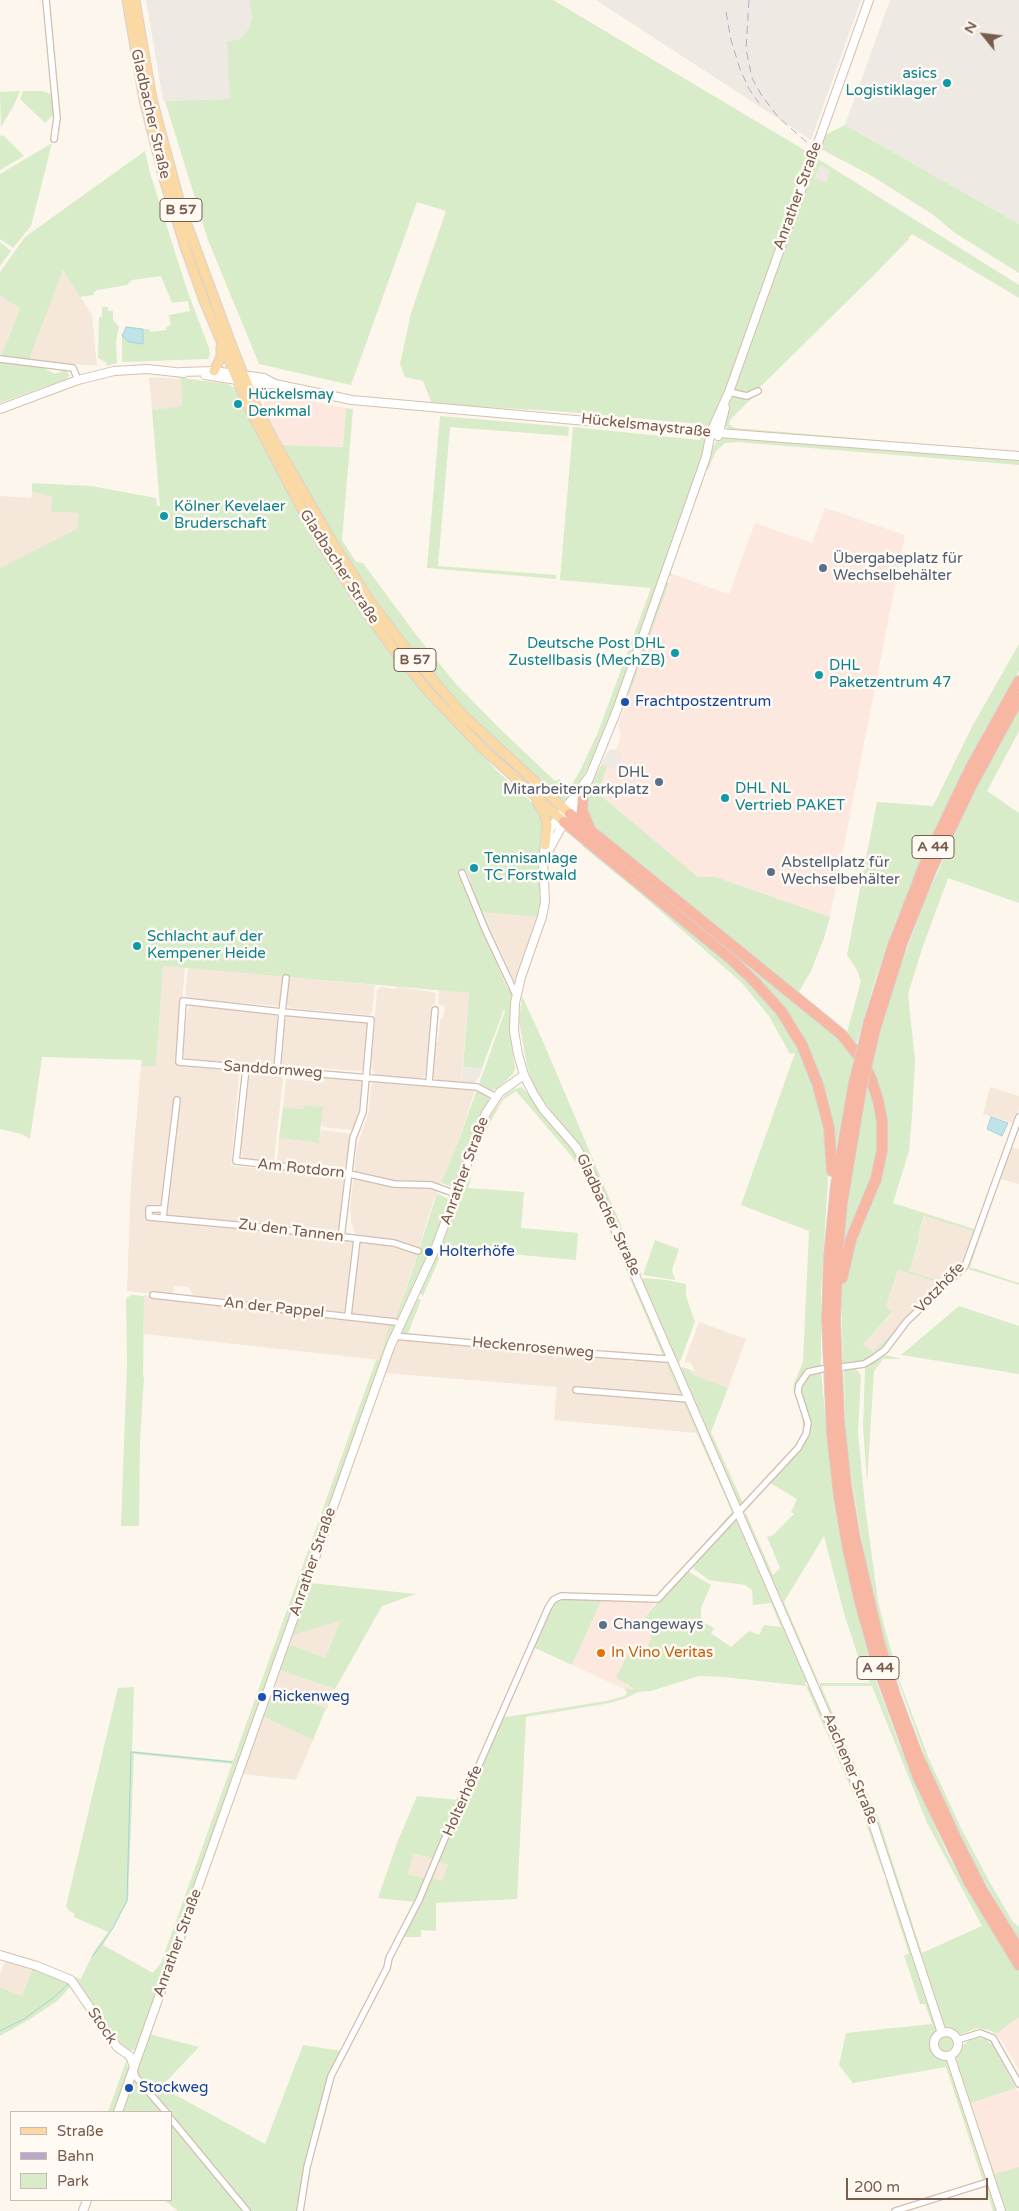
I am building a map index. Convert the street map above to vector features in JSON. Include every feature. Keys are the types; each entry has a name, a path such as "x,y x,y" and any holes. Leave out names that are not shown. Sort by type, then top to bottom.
{"highway":[{"name":"A 44","path":"1019,681 970,769 926,861 893,946 857,1086 838,1173 829,1256 827,1363 833,1448 845,1534 868,1634 893,1712 929,1803 972,1888 1019,1965"},
{"name":"A 44","path":"872,1026 931,870 970,788 1019,698"},
{"path":"583,796 582,810 584,817 594,834"},
{"path":"564,816 594,834 825,1021 857,1053 870,1076 882,1116 882,1155 876,1179 845,1258 840,1290 839,1364"},
{"path":"564,816 739,966 765,992 791,1026 808,1057 816,1079 830,1136 832,1167 826,1238 829,1256"},
{"name":"A 44","path":"857,1086 839,1234 835,1301 839,1364 839,1421 848,1501 866,1592 885,1663 908,1730 944,1815 977,1880 1019,1950"}],"main road":[{"name":"Gladbacher Straße","path":"127,0 142,90 157,154 186,250 221,344 331,540 370,600 402,644 464,716 564,816"},
{"name":"Gladbacher Straße","path":"135,0 152,98 182,211 250,410 297,500 363,607 394,650 428,691 467,734 533,795 564,816"},
{"name":"Anrather Straße","path":"516,995 542,917 545,902 543,874 545,845 550,829 583,796 611,726 706,457 712,432 729,392 868,0"},
{"path":"214,371 221,357 221,344"},
{"name":"Hückelsmaystraße","path":"0,409 78,380 114,371 137,369 240,378 264,378 275,384"},
{"name":"Hückelsmaystraße","path":"181,372 214,371 263,384 275,384 344,399 720,433 1019,456"},
{"path":"254,401 263,384"},
{"name":"Anrather Straße","path":"706,457 720,433 729,392"},
{"name":"Anrather Straße","path":"543,874 547,852 564,816 589,777"},
{"path":"533,795 544,814 548,826 545,845"},
{"name":"Gladbacher Straße","path":"516,995 514,1031 524,1075 544,1109 576,1148 592,1176 738,1510"},
{"name":"Anrather Straße","path":"134,2071 394,1336 428,1266 481,1124 496,1097 508,1085 524,1075"},
{"name":"Aachener Straße","path":"738,1510 872,1820 942,2033 934,2042 935,2050 941,2056 950,2056"},
{"name":"Stock","path":"0,1955 37,1966 71,1980 116,2046 130,2056 134,2071"},
{"path":"942,2033 950,2033 957,2040 956,2051 950,2056 1001,2211"},
{"path":"118,2111 134,2071"}],"street":[{"path":"46,0 57,118 54,139"},
{"path":"0,358 73,368 78,380"},
{"path":"729,392 747,396 758,391"},
{"name":"Gladbacher Straße","path":"462,873 485,929 516,995"},
{"path":"277,1070 286,978"},
{"name":"Sanddornweg","path":"282,1012 183,1001 179,1062 480,1087 496,1097"},
{"path":"429,1082 435,1010"},
{"path":"282,1012 371,1020 363,1112 353,1138 341,1238"},
{"name":"Am Rotdorn","path":"246,1068 236,1161 350,1174 394,1184 431,1185 456,1194"},
{"path":"164,1209 149,1209 149,1217 163,1218 177,1100"},
{"name":"Votzhöfe","path":"839,1364 864,1364 885,1350 907,1321 965,1266 1019,1117"},
{"name":"Zu den Tannen","path":"163,1218 394,1243 418,1251"},
{"path":"348,1316 357,1239"},
{"name":"An der Pappel","path":"153,1295 395,1322"},
{"name":"Heckenrosenweg","path":"394,1336 611,1355 671,1358"},
{"path":"738,1510 802,1442 807,1429 807,1419 799,1395 798,1384 808,1372 822,1369"},
{"path":"576,1390 689,1399"},
{"name":"Holterhöfe","path":"300,2211 307,2168 330,2076 387,1968 389,1958 419,1900 461,1800 476,1772 553,1600 561,1596 658,1599 738,1510"},
{"path":"957,2040 980,2033 992,2038 1019,2084"},
{"path":"134,2071 165,2111"},
{"path":"172,2120 247,2211"},
{"path":"895,2211 991,2181"}],"shaded area":[{"path":"146,0 249,0 252,16 249,28 240,39 227,41 231,99 163,100"},
{"path":"596,0 861,0 811,140"},
{"path":"890,0 1019,0 1019,224 845,125"},
{"path":"821,165 830,171 826,184 813,178"},
{"path":"63,270 92,315 97,366 29,360"},
{"path":"0,296 20,308 1,357 0,357"},
{"path":"149,377 181,379 182,407 152,410"},
{"path":"272,393 346,408 343,447 282,445 264,407 265,395"},
{"path":"32,492 52,495 51,512 79,513 77,530 0,568 0,496 31,498"},
{"name":"DHL Paketzentrum 47","path":"825,508 905,535 830,917 716,877 698,877 598,793 607,767 617,771 621,751 616,750 621,735 618,726 672,574 729,594 755,523 812,543"},
{"path":"611,749 621,751 622,756 617,771 601,765 607,752"},
{"path":"483,911 539,917 515,983"},
{"path":"163,966 185,968 176,1065 239,1073 231,1166 341,1175 346,1180 341,1226 338,1232 332,1234 170,1217 167,1215 167,1207 148,1206 147,1218 397,1245 418,1253 395,1320 193,1296 189,1287 174,1286 173,1296 127,1291 131,1181 141,1066 156,1065"},
{"path":"188,968 285,977 281,1006 189,999 185,995"},
{"path":"288,977 375,985 372,1012 369,1015 291,1008 287,1006 286,1002"},
{"path":"381,987 396,989 396,987 436,994 435,1003 432,1005 426,1072 424,1077 419,1079 376,1075 371,1067 377,990"},
{"path":"439,990 469,993 461,1082 433,1078 435,1042 438,1042 440,1020 444,1015 445,1006 438,1004"},
{"path":"196,1005 271,1012 277,1015 275,1061 273,1066 269,1068 191,1061 185,1058 183,1052 187,1013 189,1007"},
{"path":"293,1014 361,1020 367,1023 369,1029 364,1070 287,1066 282,1064 284,1022 287,1016"},
{"path":"463,1067 482,1068 480,1076 474,1083 461,1082"},
{"path":"255,1072 280,1074 283,1078 274,1160 271,1162 249,1160 243,1157 241,1150 249,1077"},
{"path":"324,1077 358,1079 362,1081 364,1085 360,1113 355,1128 352,1130 323,1127 321,1124 322,1107 304,1105 304,1109 283,1107 286,1079 324,1082"},
{"path":"373,1082 475,1090 458,1143 433,1202 418,1251 356,1237 351,1221 350,1208 357,1146 369,1111 371,1086"},
{"path":"990,1087 1019,1096 1019,1109 1014,1123 983,1114"},
{"path":"323,1130 352,1134 345,1167 277,1162 279,1138 319,1143 320,1133"},
{"path":"1011,1147 1019,1149 1019,1184 1000,1179"},
{"path":"925,1216 976,1232 964,1264 945,1282 909,1271"},
{"path":"898,1270 943,1284 873,1353 863,1345 892,1313 886,1307"},
{"path":"144,1295 388,1322 391,1326 379,1360 144,1334"},
{"path":"699,1322 746,1339 728,1388 692,1374 690,1370 695,1371 690,1362 684,1363"},
{"path":"397,1338 451,1344 626,1357 629,1362 634,1362 638,1358 665,1361 697,1433 554,1420 557,1387 384,1373"},
{"path":"602,1599 651,1600 655,1603 645,1617 651,1639 645,1651 631,1648 626,1685 636,1690 624,1689 572,1665"},
{"path":"342,1619 325,1658 295,1646 287,1645 291,1636"},
{"path":"279,1670 335,1689 327,1709 272,1689"},
{"path":"262,1716 313,1740 296,1780 242,1774"},
{"path":"413,1853 434,1859 427,1879 408,1874"},
{"path":"438,1861 448,1865 442,1882 431,1877"},
{"path":"6,1959 33,1967 22,1996 0,1987 0,1974"},
{"path":"1019,2017 1019,2070 996,2034"},
{"path":"1016,2088 1019,2093 1019,2167 995,2175 971,2103"}],"green space":[{"path":"249,0 553,0 811,154 724,398 710,425 700,427 700,424 555,411 432,404 423,381 405,377 400,364 411,313 446,211 417,202 351,385 259,364 208,240 165,101 230,99 227,41 240,39 249,28 252,16"},
{"path":"20,91 14,105 1,127 0,92"},
{"path":"23,91 42,91 53,95 54,114 45,123 20,99"},
{"path":"845,125 1019,224 1019,273 955,233 932,214 872,176 819,148 823,136"},
{"path":"3,135 24,156 0,170 0,136"},
{"path":"52,143 31,226 13,248 0,239 0,174"},
{"path":"145,151 150,173 187,290 209,348 210,354 208,359 122,362 122,336 129,342 142,344 143,329 149,329 151,332 166,330 166,327 171,325 169,315 190,311 188,301 172,303 161,276 132,280 127,285 97,290 94,292 94,295 80,297 63,270 29,360 1,357 20,308 0,296 0,272 25,237"},
{"path":"815,157 1019,285 1019,298 912,234 873,276 757,390 748,394 736,393 733,390","holes":["821,165 830,171 826,183 814,178"]},
{"path":"0,242 11,251 0,266"},
{"path":"102,307 108,307 108,311 113,311 113,320 119,327 116,341 117,363 106,366 107,363 98,358 99,317 102,317"},
{"path":"0,361 40,366 55,374 65,370 70,375 66,379 0,403"},
{"path":"175,377 228,384 236,389 294,501 343,583 475,746 495,769 535,805 545,821 540,917 515,985 513,985 468,884 471,882 466,871 462,873 460,878 506,985 514,996 510,1031 515,1069 513,1074 497,1089 491,1090 479,1084 505,1011 504,1009 482,1068 463,1067 469,993 163,966 156,1066 141,1066 142,1060 42,1057 30,1139 22,1134 0,1129 0,568 77,529 79,513 51,512 52,496 32,492 32,483 91,486 156,498 157,506 160,506 152,410 182,406 181,379","holes":["483,912 539,917 514,983"]},
{"path":"759,391 730,420 729,425 735,428 1019,452 1019,455 728,429 724,418 729,399 734,396 745,397"},
{"path":"346,408 353,409 342,540 356,562 363,563 417,636 456,684 555,781 560,779 561,789 567,792 580,771 598,732 651,588 560,580 573,427 700,440 702,436 705,440 700,465 610,719 593,760 569,799 562,801 489,737 444,690 404,643 341,549 282,446 343,447"},
{"path":"440,416 569,427 568,436 450,427 438,566 556,575 556,579 427,568"},
{"path":"719,438 1019,459 1019,465 737,442 725,443 716,451 708,470 706,469 669,572 672,574 671,577 668,574 705,466"},
{"path":"663,582 669,583 629,695 625,693"},
{"path":"1019,644 1019,671 984,731 920,862 876,977 856,1045 846,1036 861,981 856,968 847,955 877,802 933,806 973,725"},
{"path":"1019,709 1019,731 987,791 1019,813 1019,903 948,878 908,994 915,1060 912,1115 909,1151 893,1203 977,1230 976,1232 924,1216 918,1236 920,1237 909,1271 945,1282 943,1284 898,1270 886,1307 892,1312 863,1345 873,1352 903,1323 881,1350 866,1361 843,1364 841,1301 843,1278 848,1256 882,1178 888,1137 885,1109 870,1072 876,1046 893,987 925,900 977,785"},
{"path":"601,765 607,767 598,793 698,877 716,877 830,917 811,971 797,995 592,826 587,813 587,795"},
{"path":"583,842 725,956 775,1011 789,1031 813,1081 826,1144 828,1179 821,1291 821,1366 804,1373 798,1382 796,1391 801,1410 793,1390 803,1362 809,1231 741,1205 795,1053 790,1054 769,1016 741,982 641,894 581,845"},
{"path":"736,955 819,1022 854,1057 835,1153 810,1059"},
{"path":"522,996 642,1275 637,1273 581,1151 534,1088 527,1066 519,1021"},
{"path":"868,1084 877,1114 878,1147 875,1167 843,1247 853,1160"},
{"path":"522,1087 574,1151 586,1170 668,1355 664,1358 584,1172 516,1091 503,1100 492,1119 482,1140 468,1188 524,1192 521,1228 578,1233 576,1260 444,1248 423,1296 420,1293 446,1234 462,1190 471,1177 476,1160 474,1158 477,1146 490,1116 505,1095 514,1089"},
{"path":"477,1089 488,1096 489,1100 480,1117 456,1182 451,1186 441,1183 458,1143"},
{"path":"304,1105 323,1107 319,1143 279,1138 283,1107 304,1109"},
{"path":"1000,1179 970,1267 968,1265"},
{"path":"437,1193 448,1199 449,1206 380,1362 137,2049 128,2051 119,2046 74,1977 81,1979 93,1953 108,1932 74,1917 74,1913 69,1911 66,1906 118,1688 134,1687 132,1751 233,1761 376,1360 379,1360 390,1323 394,1322","holes":["134,1754 232,1764 161,1963 153,1973 103,1945 128,1901"]},
{"path":"655,1240 679,1249 672,1270 675,1280 643,1275"},
{"path":"970,1267 1019,1283 1019,1285 968,1269 906,1327 893,1342 908,1323"},
{"path":"644,1278 686,1284 686,1296 695,1322 679,1364 641,1281"},
{"path":"131,1295 144,1296 144,1377 140,1440 139,1526 121,1526 127,1363 126,1299"},
{"path":"416,1298 421,1300 407,1336 401,1335 399,1331"},
{"path":"959,1306 1019,1326 1019,1374 901,1355"},
{"path":"885,1355 902,1359 883,1359 874,1371 867,1483 863,1427 865,1369 869,1364"},
{"path":"665,1361 670,1362 684,1394 681,1398"},
{"path":"683,1367 690,1370 692,1374 728,1388 711,1432 743,1503 739,1505 680,1370"},
{"path":"855,1368 861,1375 858,1432 865,1506 878,1601 900,1682 929,1759 962,1830 989,1881 1013,1922 1019,1927 1019,1940 975,1865 929,1768 884,1641 866,1566 849,1463 845,1423 844,1369"},
{"path":"821,1371 836,1513 862,1632 877,1684 899,1744 946,1851 973,1899 1019,1972 1019,2017 996,2034 989,2030 978,2028 958,2035 947,2030 942,2023 876,1823 818,1687 820,1686 819,1683 815,1682 744,1517 745,1511 773,1575 780,1568 767,1537 773,1535 794,1514 791,1512 797,1499 770,1483 762,1492 798,1451 810,1421 801,1387 805,1378 812,1373","holes":["824,1536 844,1613 857,1653 870,1683 819,1683 784,1602","821,1686 872,1686 927,1823 982,1926 922,1953 879,1820"]},
{"path":"682,1400 688,1402 736,1512 655,1598 732,1512"},
{"path":"802,1413 805,1424 804,1433 792,1451 803,1432"},
{"path":"735,1518 738,1518 808,1681 805,1683 806,1686 699,1676 651,1691 638,1692 610,1703 526,1717 517,1899 436,1903 436,1931 421,1930 421,1937 402,1937 431,1877 442,1881 448,1865 438,1861 462,1801 502,1716 506,1717 606,1701 625,1696 627,1692 624,1689 634,1689 616,1677 631,1648 645,1651 651,1639 645,1617 684,1572 689,1572 711,1585 701,1608 701,1617 703,1622 714,1628 711,1633 731,1647 749,1631 759,1635 764,1625 781,1627 771,1603 753,1605 752,1590 745,1585 709,1580 694,1569 693,1562"},
{"path":"310,1583 416,1594 382,1606 335,1689 279,1670 287,1645 295,1646 325,1658 341,1620 291,1636"},
{"path":"559,1598 602,1599 572,1665 533,1647 552,1604"},
{"path":"806,1686 810,1687 872,1827 887,1873 884,1875 864,1818"},
{"path":"272,1689 326,1708 313,1740 262,1716"},
{"path":"417,1796 459,1800 434,1859 413,1853 408,1874 427,1879 417,1902 378,1898 397,1843"},
{"path":"885,1879 889,1879 935,2021 937,2031 932,2041 932,2047 938,2056 947,2061 953,2074 987,2176 983,2181 946,2067 853,2083 839,2065 846,2033 932,2024 925,2004 920,2004 904,1955 909,1954"},
{"path":"33,1967 68,1981 71,1986 57,2001 0,2036 0,1987 22,1996"},
{"path":"946,2033 954,2036 957,2044 954,2052 946,2055 938,2052 935,2044 938,2036"},
{"path":"149,2034 199,2047 161,2087 265,2144 303,2045 342,2051 329,2076 298,2211 250,2211 172,2116 172,2111 168,2111 136,2073"},
{"path":"971,2039 985,2039 992,2044 1016,2088 971,2103 995,2174 1019,2167 1019,2211 1004,2211 958,2070 955,2057 960,2047"},
{"path":"126,2061 129,2071 115,2111 108,2111"},
{"path":"134,2079 161,2111 120,2111"},
{"path":"172,2125 244,2211 178,2211 165,2201 172,2201"},
{"path":"985,2186 990,2187 998,2211 993,2211"}],"water":[{"path":"126,327 143,329 143,344 129,342 122,336"},
{"path":"991,1117 1008,1123 1002,1136 987,1129"}],"waterway":[{"path":"93,1956 113,1928 127,1900 131,1752 232,1762"},
{"path":"0,2031 24,2019 53,1998 68,1984"}],"railway":[{"path":"749,0 746,49 752,78 762,96 779,118 809,144"},
{"path":"726,12 731,40 740,69 749,89 759,103"}],"place":[{"name":"asics Logistiklager","path":"947,83"},
{"name":"Hückelsmay Denkmal","path":"238,404"},
{"name":"Kölner Kevelaer Bruderschaft","path":"164,516"},
{"name":"Übergabeplatz für Wechselbehälter","path":"823,568"},
{"name":"Deutsche Post DHL Zustellbasis (MechZB)","path":"675,653"},
{"name":"DHL Paketzentrum 47","path":"819,675"},
{"name":"Frachtpostzentrum","path":"625,702"},
{"name":"DHL Mitarbeiterparkplatz","path":"659,782"},
{"name":"DHL NL Vertrieb PAKET","path":"725,798"},
{"name":"Tennisanlage TC Forstwald","path":"474,868"},
{"name":"Abstellplatz für Wechselbehälter","path":"771,872"},
{"name":"Schlacht auf der Kempener Heide","path":"137,946"},
{"name":"Holterhöfe","path":"429,1252"},
{"name":"Changeways","path":"603,1625"},
{"name":"In Vino Veritas","path":"601,1653"},
{"name":"Rickenweg","path":"262,1697"},
{"name":"Stockweg","path":"129,2088"}]}
